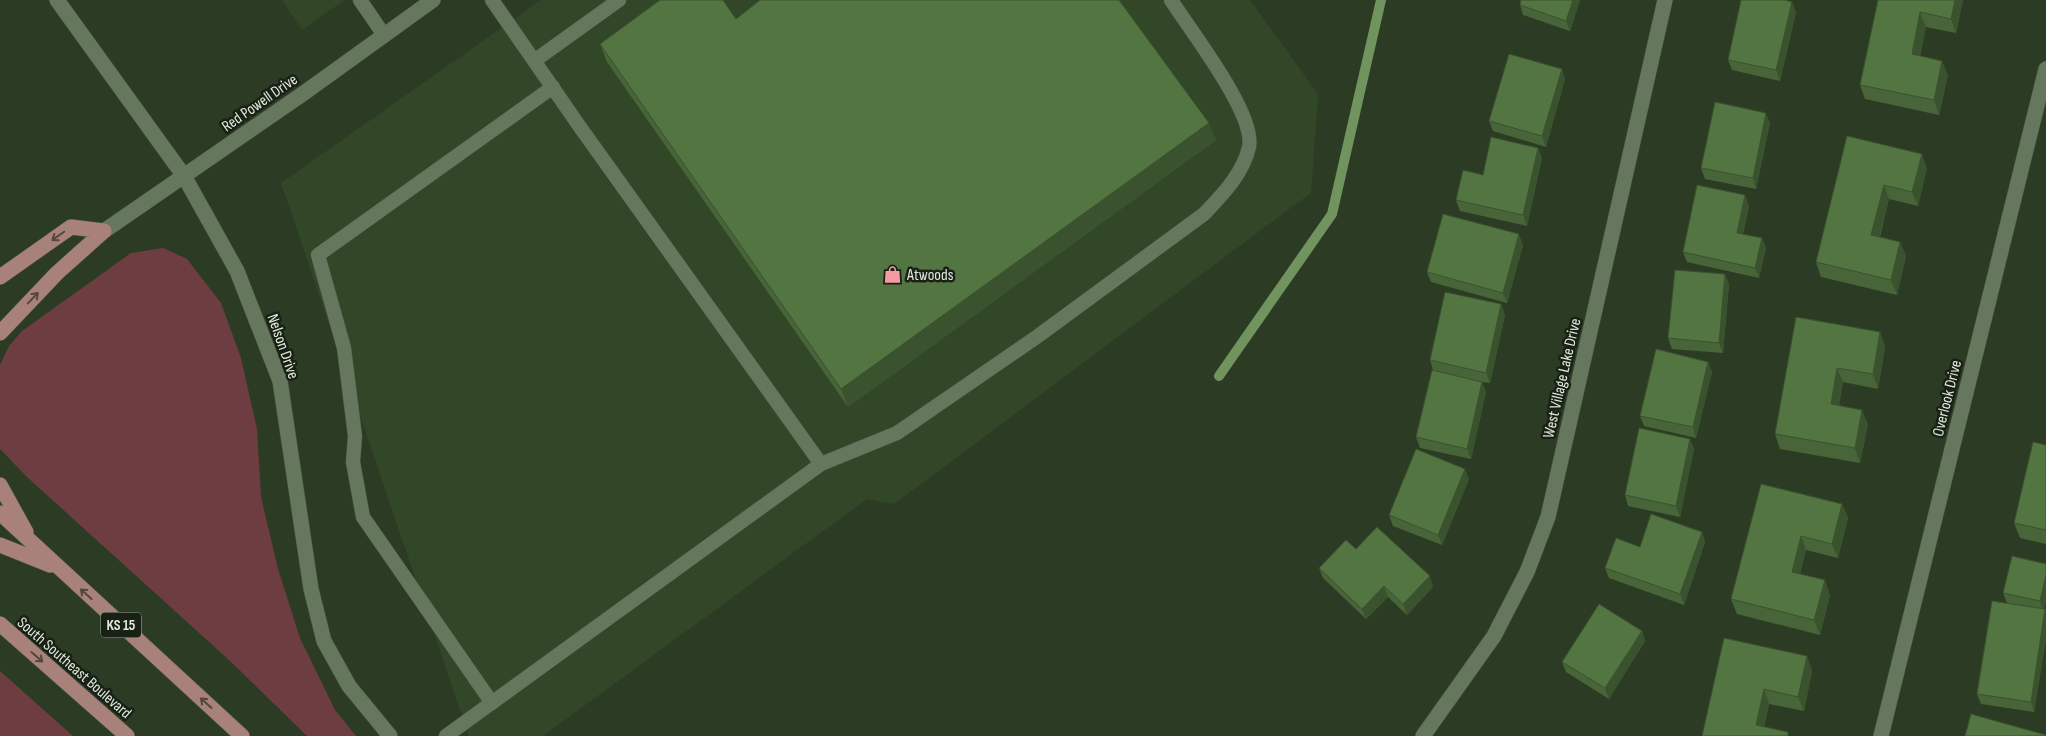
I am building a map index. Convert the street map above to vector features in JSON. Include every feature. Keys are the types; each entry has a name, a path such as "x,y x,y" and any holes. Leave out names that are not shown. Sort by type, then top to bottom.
{"main road":[{"path":"0,278 71,227 104,231"},
{"path":"0,333 57,274 104,231"},
{"path":"0,485 33,544"},
{"name":"KS 15","path":"0,513 242,736"},
{"path":"0,545 59,568"},
{"name":"South Southeast Boulevard","path":"0,624 127,736"}],"street":[{"name":"Nelson Drive","path":"57,0 184,176 236,270 280,381 311,589 324,640 349,686 390,736"},
{"name":"Red Powell Drive","path":"104,231 433,0"},
{"name":"West Village Lake Drive","path":"1422,736 1494,636 1527,572 1548,517 1665,0"},
{"name":"Overlook Drive","path":"1881,736 2046,69"}],"lane":[{"path":"360,0 384,35"},
{"path":"492,0 552,87 822,464"},
{"path":"534,61 619,0"},
{"path":"446,736 822,464 896,433 1046,330 1204,214 1224,193 1243,165 1249,146 1248,126 1228,87 1171,0"},
{"path":"492,703 363,517 353,462 355,436 344,348 318,255 552,87"}],"shaded area":[{"path":"282,0 345,0 302,30"},
{"path":"541,0 1250,0 1318,94 1311,193 894,504 867,499 543,736 469,736 281,183"},
{"path":"163,248 187,259 221,303 241,358 257,429 261,497 278,569 300,638 335,710 356,736 307,736 229,660 27,477 0,449 0,365 9,346 22,331 131,253"},
{"path":"0,671 73,736 0,736"}],"building":[{"name":"Atwoods","path":"660,0 723,0 736,19 760,0 1119,0 1209,123 841,389 600,44"},
{"path":"1521,0 1573,0 1566,21 1520,5"},
{"path":"1741,0 1785,0 1792,2 1776,70 1728,60"},
{"path":"1878,0 1955,0 1951,19 1920,12 1912,54 1942,61 1934,100 1860,85"},
{"path":"1509,54 1562,69 1542,136 1489,121"},
{"path":"1715,102 1766,113 1753,178 1701,168"},
{"path":"1847,136 1922,154 1912,192 1884,185 1871,235 1900,242 1891,280 1816,262"},
{"path":"1491,137 1538,148 1523,215 1456,200 1463,170 1483,175"},
{"path":"1697,185 1745,195 1737,233 1762,238 1755,268 1683,252"},
{"path":"1443,214 1519,234 1503,293 1427,272"},
{"path":"1675,270 1725,274 1719,343 1668,338"},
{"path":"1445,292 1501,304 1486,373 1430,360"},
{"path":"1796,317 1880,332 1873,374 1837,368 1831,404 1862,410 1855,448 1775,434"},
{"path":"1656,349 1708,362 1693,427 1640,416"},
{"path":"1432,370 1482,382 1467,449 1416,437"},
{"path":"1639,428 1690,439 1676,506 1625,495"},
{"path":"2033,442 2046,445 2046,530 2014,523"},
{"path":"1416,449 1465,469 1438,535 1389,515"},
{"path":"1761,484 1842,504 1832,544 1801,536 1792,572 1825,580 1814,620 1731,599"},
{"path":"1651,514 1702,532 1680,594 1605,568 1616,538 1640,547"},
{"path":"1377,527 1430,576 1403,604 1384,586 1362,609 1319,568 1346,540 1356,549"},
{"path":"2012,556 2046,564 2046,575 2040,601 2003,593"},
{"path":"1992,601 2045,609 2031,702 1977,694"},
{"path":"1599,604 1642,631 1605,688 1562,662"},
{"path":"1724,638 1807,656 1798,697 1764,689 1756,725 1788,732 1788,736 1702,736"},
{"path":"1971,714 2046,735 2046,736 1965,736"}],"waterway":[{"path":"1219,376 1332,214 1381,0"}],"place":[{"name":"Atwoods","path":"893,274"}]}
